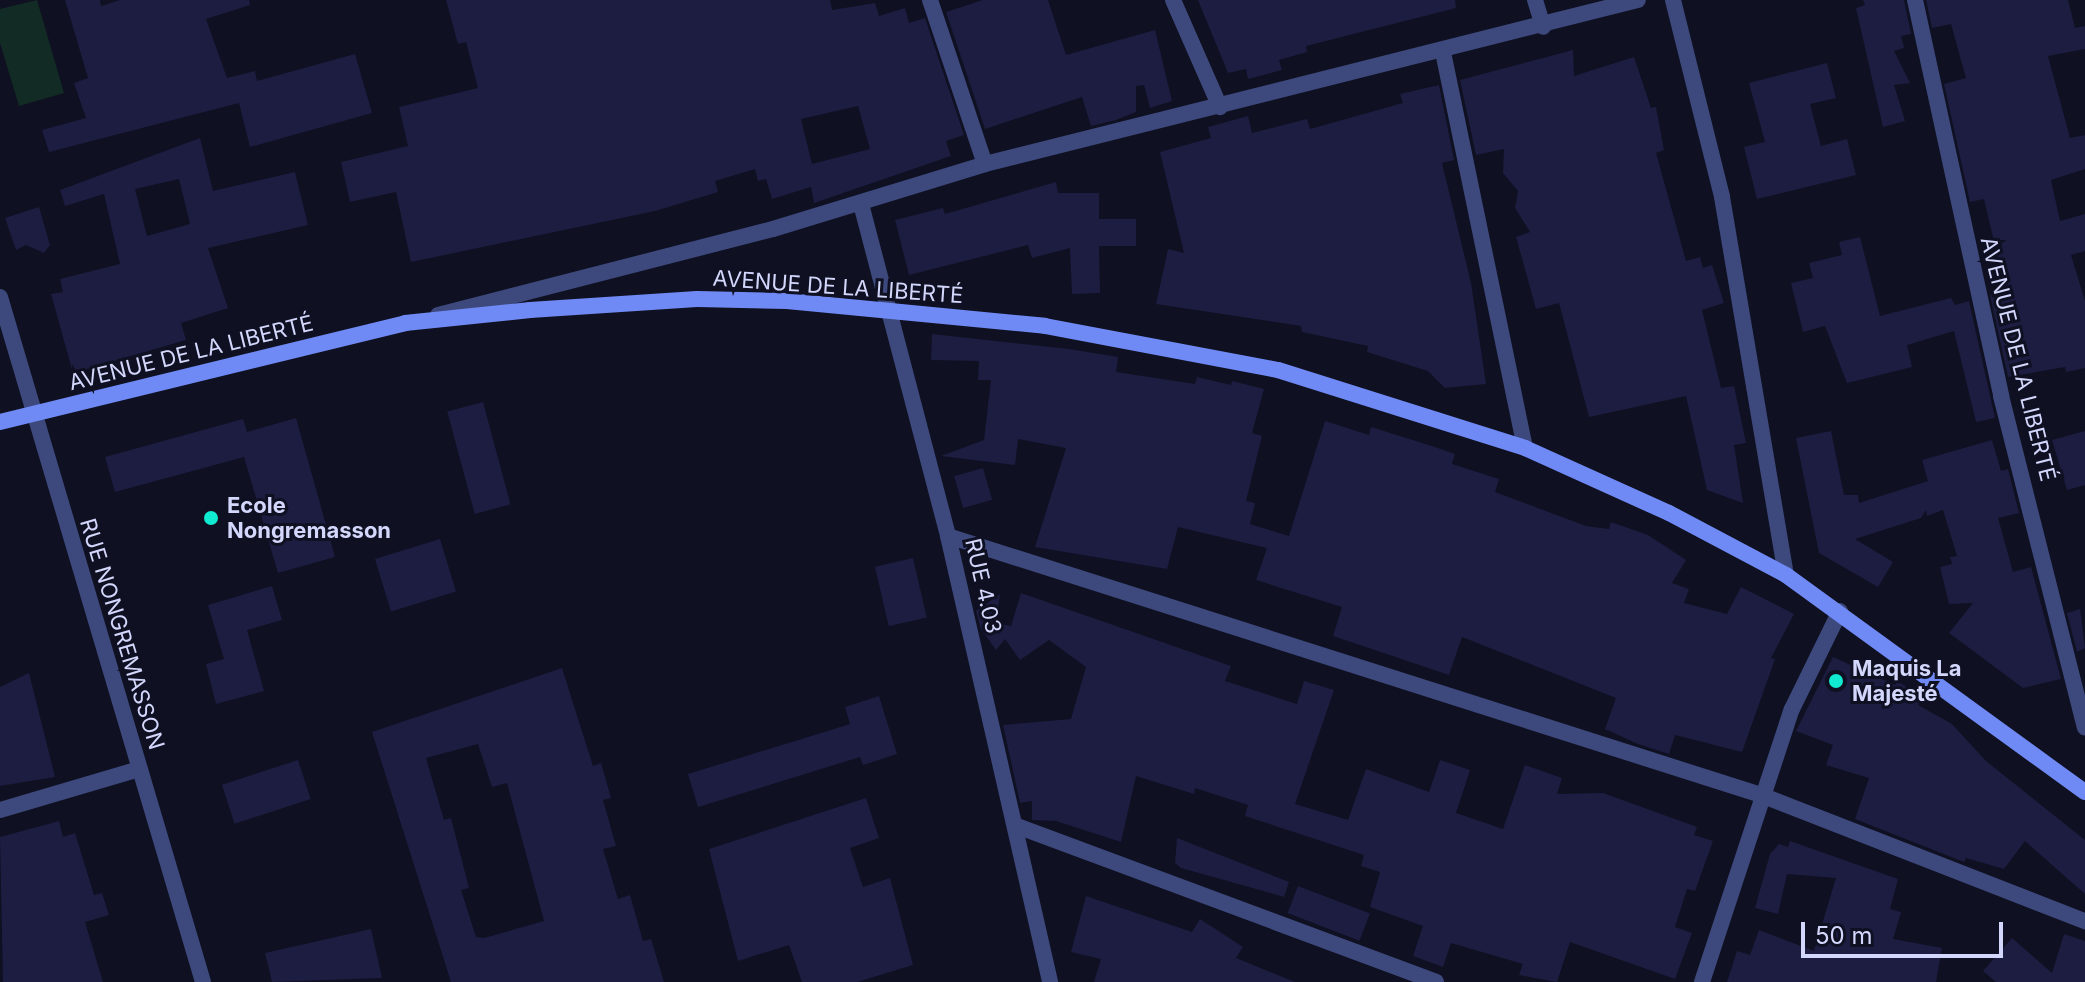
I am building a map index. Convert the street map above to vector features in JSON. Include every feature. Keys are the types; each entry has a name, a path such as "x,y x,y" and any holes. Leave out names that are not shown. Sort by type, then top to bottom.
{"main road":[{"name":"AVENUE DE LA LIBERTÉ","path":"0,422 405,323 697,299 891,308 1045,326 1278,370 1525,448 1669,513 1786,575 1840,611 2085,792"}],"street":[{"path":"930,0 985,164"},
{"path":"1173,0 1220,107"},
{"path":"1535,0 1543,27"},
{"path":"405,323 861,204 985,164 1543,27 1638,0"},
{"path":"1673,0 1722,197 1786,575"},
{"name":"AVENUE DE LA LIBERTÉ","path":"1915,0 2001,396 2080,682 2085,728"},
{"path":"1443,52 1525,448"},
{"name":"RUE 4.03","path":"861,204 891,308 948,536 1017,826 1050,982"},
{"name":"RUE NONGREMASSON","path":"0,297 203,982"},
{"path":"948,536 1761,795 2085,921"},
{"path":"1702,982 1761,795 1804,677 1840,611"},
{"path":"0,810 139,769"},
{"path":"1017,826 1436,982"}],"green space":[{"path":"37,0 64,93 19,106 0,43 0,9"}],"building":[{"path":"65,0 100,0 101,6 120,0 249,0 250,5 206,19 227,78 255,71 257,81 355,54 372,113 250,147 239,103 49,152 42,130 86,118 74,83 88,78"},
{"path":"446,0 830,0 832,10 875,3 879,16 905,8 909,23 925,18 964,135 946,141 951,156 814,203 811,187 772,199 766,179 758,181 755,169 715,181 718,192 655,211 411,262 396,192 350,202 341,162 408,146 399,107 478,88 466,42 458,44","holes":["858,106 870,149 812,164 801,119"]},
{"path":"983,0 1048,0 1066,55 1155,30 1172,101 1150,108 1144,85 1136,86 1136,112 1116,120 1091,126 1082,97 985,129 946,12"},
{"path":"1198,0 1455,0 1456,8 1306,46 1307,52 1279,60 1282,70 1248,79 1246,69 1228,73"},
{"path":"1863,0 1904,0 1911,34 1901,36 1904,48 1894,51 1910,83 1894,85 1905,121 1883,127 1856,8 1865,5"},
{"path":"1926,0 2068,0 2075,28 2085,26 2085,49 2048,56 2070,138 2085,135 2085,169 2051,180 2060,221 2085,214 2085,251 2071,255 2085,301 2085,368 2066,372 2065,367 2008,377 1990,295 2005,290 1984,199 1970,202 1944,84 1966,78 1951,24 1932,28"},
{"path":"1573,50 1574,76 1634,57 1651,108 1656,107 1664,150 1656,153 1686,261 1700,257 1703,268 1712,265 1724,303 1702,310 1721,388 1734,386 1746,443 1734,445 1743,503 1707,490 1686,396 1589,417 1559,303 1536,309 1516,237 1530,232 1515,208 1518,191 1503,173 1504,149 1476,155 1460,80"},
{"path":"1827,63 1836,98 1810,104 1821,146 1847,139 1856,175 1757,199 1744,147 1765,142 1749,83"},
{"path":"1439,85 1454,160 1442,163 1471,283 1486,384 1445,388 1428,371 1367,352 1368,346 1302,332 1301,326 1156,304 1168,249 1184,253 1160,152 1211,138 1208,127 1248,116 1252,133 1307,119 1310,129 1403,103 1400,94"},
{"path":"200,138 213,191 295,172 308,225 208,248 228,308 181,323 186,340 73,373 51,294 63,292 60,279 120,264 104,194 65,206 60,190","holes":["179,179 190,224 147,236 135,189"]},
{"path":"1056,182 1058,193 1099,193 1099,219 1136,219 1136,246 1099,246 1100,293 1072,294 1070,248 1032,258 1028,245 909,275 895,220 943,208 945,214"},
{"path":"39,207 50,245 44,253 26,245 16,250 5,218"},
{"path":"1860,237 1880,316 1951,298 1955,305 1969,301 1995,418 1976,422 1954,331 1907,345 1912,367 1847,383 1825,326 1803,332 1791,283 1813,278 1809,263 1842,255 1839,242"},
{"path":"932,334 1118,357 1116,372 1195,384 1197,377 1231,385 1232,381 1264,389 1252,433 1262,436 1246,501 1255,503 1250,524 1289,536 1325,421 1369,435 1371,427 1455,454 1452,464 1499,479 1495,492 1586,526 1609,529 1611,522 1648,535 1686,560 1672,583 1689,589 1684,603 1727,614 1741,587 1794,614 1771,658 1775,659 1742,752 1675,735 1669,754 1638,744 1605,729 1616,698 1462,637 1449,675 1333,636 1342,607 1256,580 1267,548 1178,527 1167,569 1035,547 1066,448 1018,439 1015,465 941,456 984,440 991,380 978,380 979,361 931,360"},
{"path":"483,402 510,504 475,514 447,412"},
{"path":"296,418 335,557 278,573 244,457 115,492 105,457 243,419 247,432"},
{"path":"1831,431 1844,495 1858,495 1859,503 1928,481 1922,460 1992,440 2001,471 2008,469 2019,513 1998,518 2013,572 2031,567 2061,679 2023,688 1949,633 1973,603 1949,604 1940,567 1952,564 1950,557 1957,556 1943,510 1927,516 1926,510 1921,518 1855,539 1893,562 1878,587 1819,553 1796,438"},
{"path":"2085,431 2085,485 2067,490 2052,440"},
{"path":"983,468 992,500 963,508 954,476"},
{"path":"440,539 456,592 391,611 375,559"},
{"path":"913,558 927,617 889,626 875,567"},
{"path":"272,586 282,620 247,630 264,691 216,704 206,664 224,659 208,605"},
{"path":"1021,593 1231,666 1225,681 1297,704 1304,681 1334,690 1295,804 1348,820 1366,769 1429,792 1440,760 1470,770 1456,813 1503,829 1525,765 1562,778 1557,794 1603,793 1697,827 1694,835 1713,841 1695,891 1687,889 1675,927 1692,933 1675,979 1570,942 1557,982 1519,975 1523,964 1451,943 1443,967 1413,956 1423,926 1370,907 1380,872 1361,866 1364,855 1245,816 1248,805 1195,788 1194,794 1136,776 1121,842 1056,821 1032,820 1032,801 1020,803 1003,725 1071,719 1086,667 1049,640 1020,660 1005,639 996,650 981,629 976,611 1000,594 996,623 1011,626"},
{"path":"2080,609 2085,648 2077,652 2067,613"},
{"path":"1833,657 1895,685 1898,681 1923,699 1918,705 1952,724 1986,761 2085,840 2085,894 2025,841 2004,869 1966,858 1964,862 1855,819 1869,778 1826,765 1833,745 1796,731"},
{"path":"562,668 593,766 601,763 611,798 603,800 616,846 603,849 618,899 630,895 643,941 651,939 664,982 451,982 372,732","holes":["478,744 492,787 507,783 544,921 484,938 476,937 461,890 469,888 451,818 444,820 426,758"]},
{"path":"29,673 55,777 0,786 0,687"},
{"path":"879,696 897,754 863,765 860,757 698,807 688,774 850,724 845,707"},
{"path":"298,760 311,799 235,824 222,785"},
{"path":"866,798 879,838 850,848 863,887 890,878 913,965 857,982 802,982 789,945 738,961 709,849"},
{"path":"59,821 63,837 75,833 94,895 102,893 109,915 85,922 103,982 3,982 0,837"},
{"path":"1177,838 1289,882 1284,897 1181,868 1175,863"},
{"path":"1790,841 1898,879 1890,909 1901,912 1893,939 1942,948 1936,982 1727,982 1737,951 1750,955 1759,930 1814,951 1836,878 1787,874 1778,914 1755,908 1770,854 1779,844 1788,847"},
{"path":"1298,886 1370,914 1359,941 1288,913"},
{"path":"1086,896 1192,932 1200,919 1243,947 1236,958 1295,982 1094,982 1101,959 1071,952"},
{"path":"371,929 382,978 272,982 265,953"},
{"path":"2064,934 2085,941 2085,982 1996,982 1983,971 2012,938 2052,973"}],"place":[{"name":"Ecole Nongremasson","path":"211,518"},
{"name":"Maquis La Majesté","path":"1836,681"}]}
